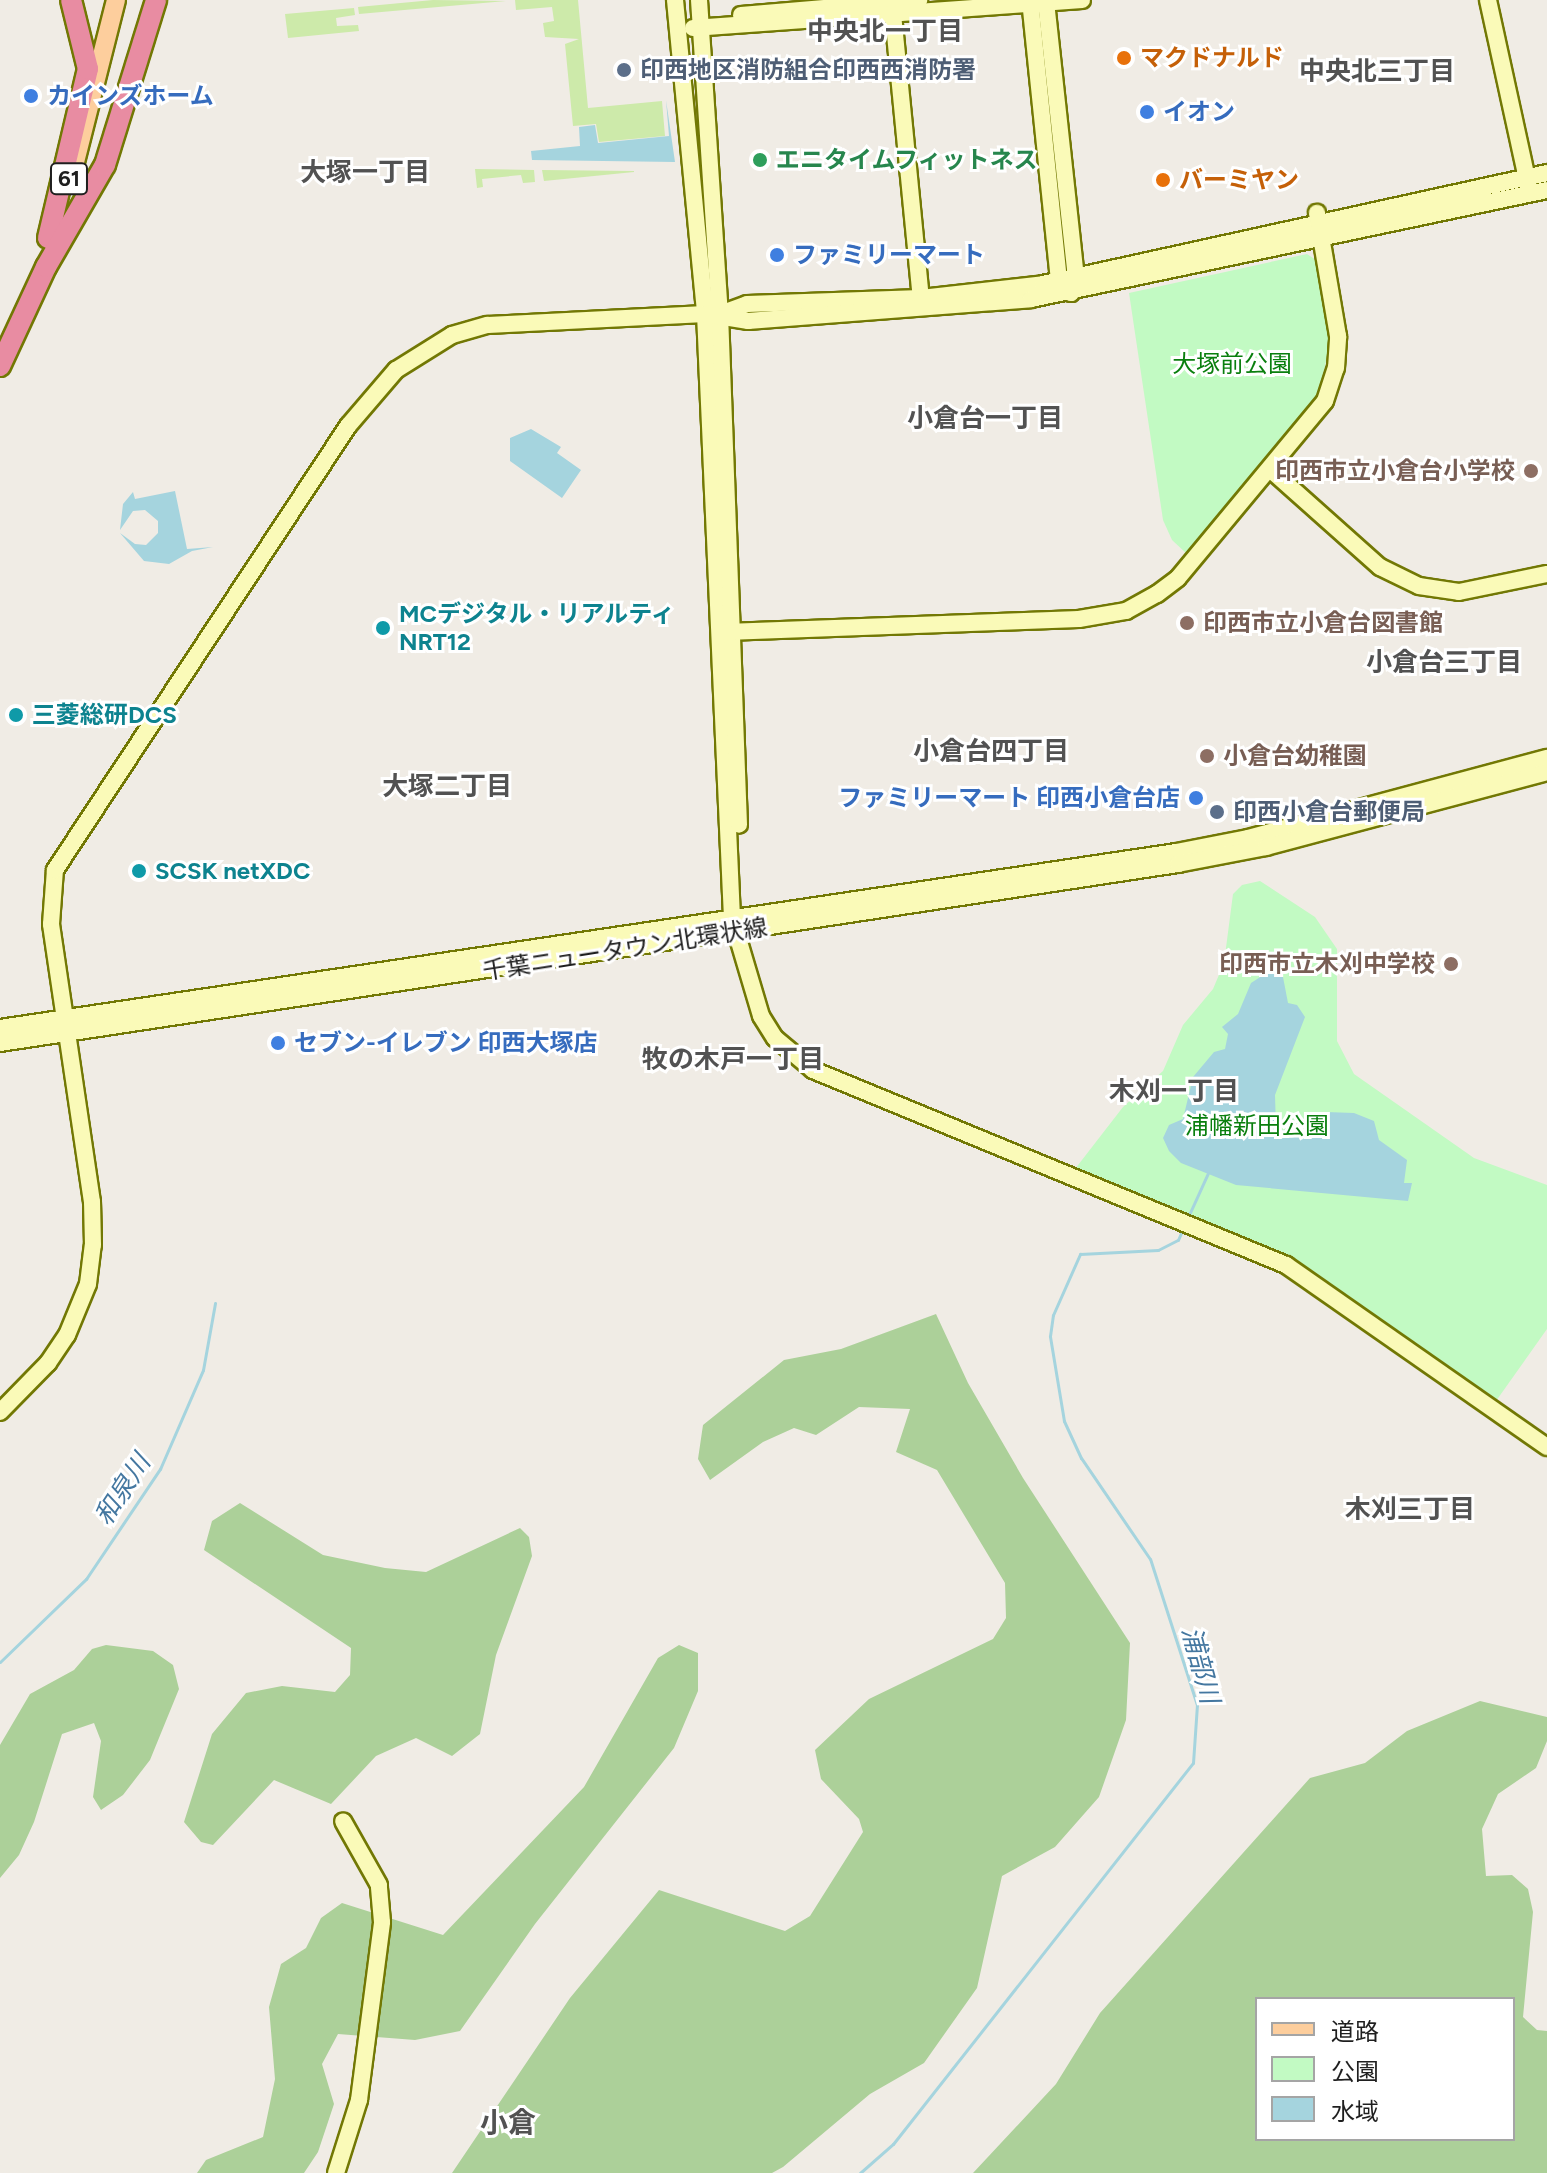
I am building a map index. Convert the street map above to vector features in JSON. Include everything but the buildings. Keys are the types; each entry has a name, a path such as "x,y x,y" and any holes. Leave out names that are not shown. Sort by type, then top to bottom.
{"highway":[{"path":"48,238 88,69 71,0"},
{"path":"0,366 46,267 105,165 156,0"}],"main road":[{"name":"61","path":"0,350 48,238 85,127 116,0"}],"street":[{"path":"675,0 713,314"},
{"path":"699,0 737,922 747,980 761,1016 775,1038 813,1070 1286,1265 1325,1289 1547,1447"},
{"path":"677,28 919,0"},
{"path":"702,25 1082,0"},
{"path":"1488,0 1535,187"},
{"path":"1038,2 1069,284"},
{"path":"893,14 921,298"},
{"path":"713,314 748,321 904,312 1069,284 1316,223 1535,187 1547,173"},
{"path":"727,632 1079,619 1126,611 1178,578 1317,416 1336,368 1337,318 1316,223"},
{"path":"0,1412 59,1348 82,1302 91,1265 94,1223 50,903 62,852 381,383 437,343 488,325 713,314 747,304 921,298 1069,284"},
{"path":"1271,470 1380,567 1419,586 1459,592 1547,574"},
{"path":"1266,840 1547,758"},
{"path":"1266,840 1547,772"},
{"name":"千葉ニュータウン北環状線","path":"0,1043 66,1026 1266,840"},
{"name":"千葉ニュータウン北環状線","path":"0,1028 66,1026"},
{"path":"336,2173 359,2100 382,1922 379,1885 343,1821"}],"green space":[{"path":"433,0 506,1 359,14 358,7"},
{"path":"515,0 578,0 588,108 662,101 665,136 599,142 596,124 573,126 565,44 579,39 545,37 543,23 554,21 552,7 516,10"},
{"path":"354,8 355,15 336,18 337,26 358,25 359,31 288,38 285,14"},
{"path":"475,169 534,170 535,182 523,183 521,175 482,179 483,187 477,188"},
{"path":"542,170 634,171 634,172 544,181"},
{"name":"大塚前公園","path":"1307,254 1316,260 1331,336 1319,396 1187,554 1172,540 1163,520 1129,293"},
{"name":"浦幡新田公園","path":"1260,881 1315,917 1337,949 1337,1041 1354,1074 1474,1158 1547,1185 1547,1329 1496,1401 1295,1262 1075,1169 1123,1107 1163,1071 1183,1025 1213,989 1224,963 1233,894 1242,885"},
{"path":"936,1314 968,1383 1023,1478 1130,1643 1126,1720 1099,1797 1055,1847 1002,1876 977,1988 924,2063 870,2094 783,2167 772,2173 452,2173 570,1998 659,1890 785,1931 810,1916 863,1832 859,1819 821,1779 815,1750 869,1699 993,1639 1006,1618 1005,1583 937,1470 896,1452 910,1409 859,1407 816,1435 794,1428 763,1442 710,1480 698,1459 703,1425 784,1360 841,1349"},
{"path":"240,1503 323,1555 385,1568 426,1572 520,1528 529,1537 532,1556 496,1655 480,1734 452,1756 416,1738 376,1756 331,1804 274,1780 213,1845 201,1842 184,1822 212,1734 246,1693 282,1686 335,1692 350,1675 351,1648 204,1550 212,1521"},
{"path":"106,1645 153,1651 173,1665 179,1689 150,1760 123,1795 101,1810 93,1797 101,1741 94,1723 62,1734 34,1822 19,1855 0,1878 0,1745 30,1694 74,1670 92,1649"},
{"path":"679,1645 698,1653 698,1691 674,1748 535,1924 460,2031 415,2040 338,2034 322,2064 334,2104 318,2152 304,2173 197,2173 206,2160 263,2137 275,2079 269,2007 281,1964 306,1948 321,1918 342,1903 443,1935 584,1787 658,1658"},
{"path":"1480,1701 1547,1717 1547,1741 1536,1768 1498,1794 1482,1829 1486,1876 1512,1875 1528,1889 1533,1912 1523,2017 1537,2030 1547,2031 1547,2173 973,2173 1056,2084 1100,2013 1310,1778 1365,1763 1407,1731"}],"water":[{"path":"666,100 675,162 532,160 531,151 580,146 579,127 595,125 598,143 669,136"},
{"path":"531,429 561,447 557,453 581,470 562,498 510,461 510,438"},
{"path":"175,491 187,549 213,547 192,551 169,564 144,561 120,533 135,544 146,545 158,533 158,521 145,510 133,511 120,530 123,504 133,492 135,499"},
{"path":"1268,972 1283,977 1288,1003 1297,1005 1305,1017 1275,1095 1276,1129 1314,1136 1325,1125 1326,1112 1354,1113 1374,1121 1379,1140 1407,1160 1404,1183 1412,1183 1408,1201 1236,1185 1181,1163 1169,1151 1163,1138 1169,1125 1183,1119 1193,1077 1214,1052 1225,1049 1228,1034 1222,1027 1238,1014 1251,983"}],"waterway":[{"name":"浦部川","path":"1188,1217 1208,1173"},
{"name":"浦部川","path":"860,2173 893,2144 1193,1763 1197,1705 1150,1559 1081,1458 1064,1421 1050,1336 1053,1315 1080,1254 1158,1250 1178,1240 1183,1228"},
{"name":"和泉川","path":"0,1662 86,1579 160,1469 203,1370 215,1303"}],"place":[{"name":"マクドナルド","path":"1124,58"},
{"name":"印西地区消防組合印西西消防署","path":"624,70"},
{"name":"カインズホーム","path":"31,96"},
{"name":"イオン","path":"1147,112"},
{"name":"エニタイムフィットネス","path":"760,160"},
{"name":"バーミヤン","path":"1163,180"},
{"name":"ファミリーマート","path":"777,255"},
{"name":"印西市立小倉台小学校","path":"1531,471"},
{"name":"印西市立小倉台図書館","path":"1187,623"},
{"name":"MCデジタル・リアルティ NRT12","path":"383,628"},
{"name":"三菱総研DCS","path":"16,715"},
{"name":"小倉台幼稚園","path":"1207,756"},
{"name":"ファミリーマート 印西小倉台店","path":"1196,798"},
{"name":"印西小倉台郵便局","path":"1217,812"},
{"name":"SCSK netXDC","path":"139,871"},
{"name":"印西市立木刈中学校","path":"1451,964"},
{"name":"セブン-イレブン 印西大塚店","path":"278,1043"}],"district":[{"name":"中央北一丁目","path":"885,32"},
{"name":"中央北三丁目","path":"1377,72"},
{"name":"大塚一丁目","path":"365,173"},
{"name":"小倉台一丁目","path":"985,419"},
{"name":"小倉台三丁目","path":"1444,663"},
{"name":"小倉台四丁目","path":"991,752"},
{"name":"大塚二丁目","path":"447,787"},
{"name":"牧の木戸一丁目","path":"733,1060"},
{"name":"木刈一丁目","path":"1174,1092"},
{"name":"木刈三丁目","path":"1410,1510"},
{"name":"小倉","path":"508,2122"}]}
